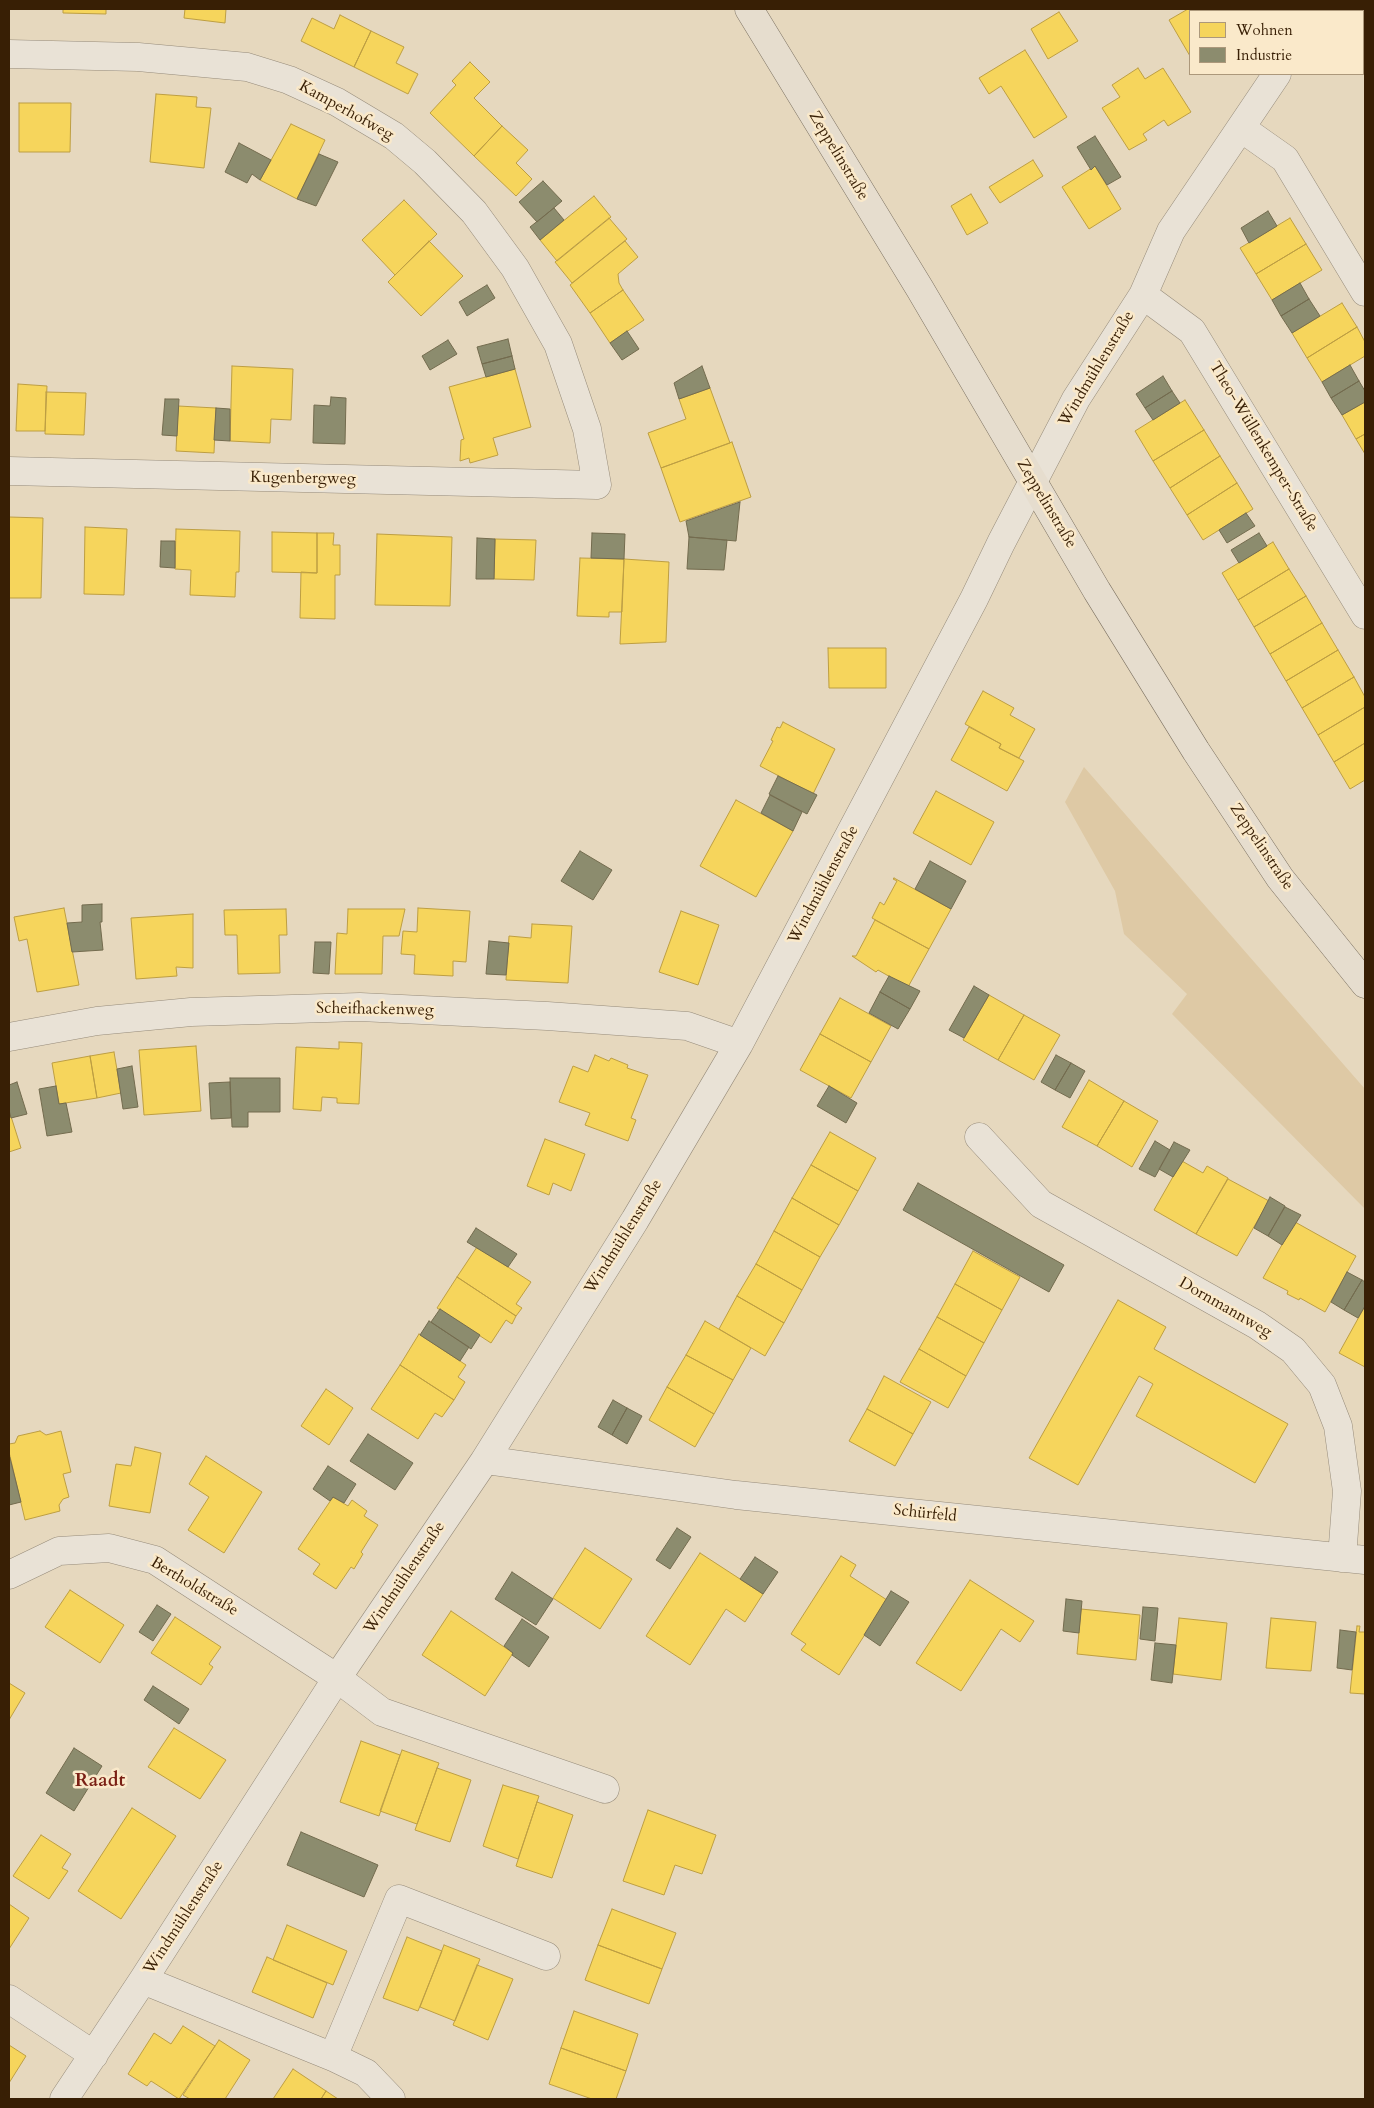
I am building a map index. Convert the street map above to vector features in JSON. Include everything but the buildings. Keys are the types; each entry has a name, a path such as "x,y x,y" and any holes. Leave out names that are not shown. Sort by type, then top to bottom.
{"main road":[{"name":"Zeppelinstraße","path":"749,9 920,289 1033,483 1191,742 1280,878 1365,984"}],"street":[{"name":"Kamperhofweg","path":"9,54 138,57 247,68 289,80 329,98 394,136 425,162 474,212 515,268 558,344 587,429 597,485"},
{"name":"Windmühlenstraße","path":"64,2099 143,1980 337,1678 485,1460 635,1220 739,1044 961,625 1076,398 1143,295 1172,231 1276,75"},
{"path":"1241,128 1285,159 1365,292"},
{"name":"Theo-Wüllenkemper-Straße","path":"1143,295 1192,331 1365,614"},
{"name":"Kugenbergweg","path":"9,471 597,485"},
{"name":"Scheifhackenweg","path":"9,1037 97,1021 191,1012 360,1007 547,1016 687,1026 739,1044"},
{"name":"Dornmannweg","path":"979,1137 1041,1204 1257,1324 1293,1350 1322,1384 1338,1426 1354,1559"},
{"name":"Schürfeld","path":"485,1460 736,1494 1354,1559"},
{"name":"Bertholdstraße","path":"9,1575 59,1551 109,1548 155,1560 337,1678"},
{"path":"337,1678 382,1712 605,1789"},
{"path":"333,2057 399,1898 546,1956"},
{"name":"Windmühlenstraße","path":"143,1980 333,2057 366,2073 391,2099"},
{"path":"9,1999 94,2055"}],"shaded area":[{"path":"1084,767 1365,1089 1365,1209 1172,1014 1187,994 1124,934 1115,891 1065,802"}],"district":[{"name":"Raadt","path":"100,1782"}]}
